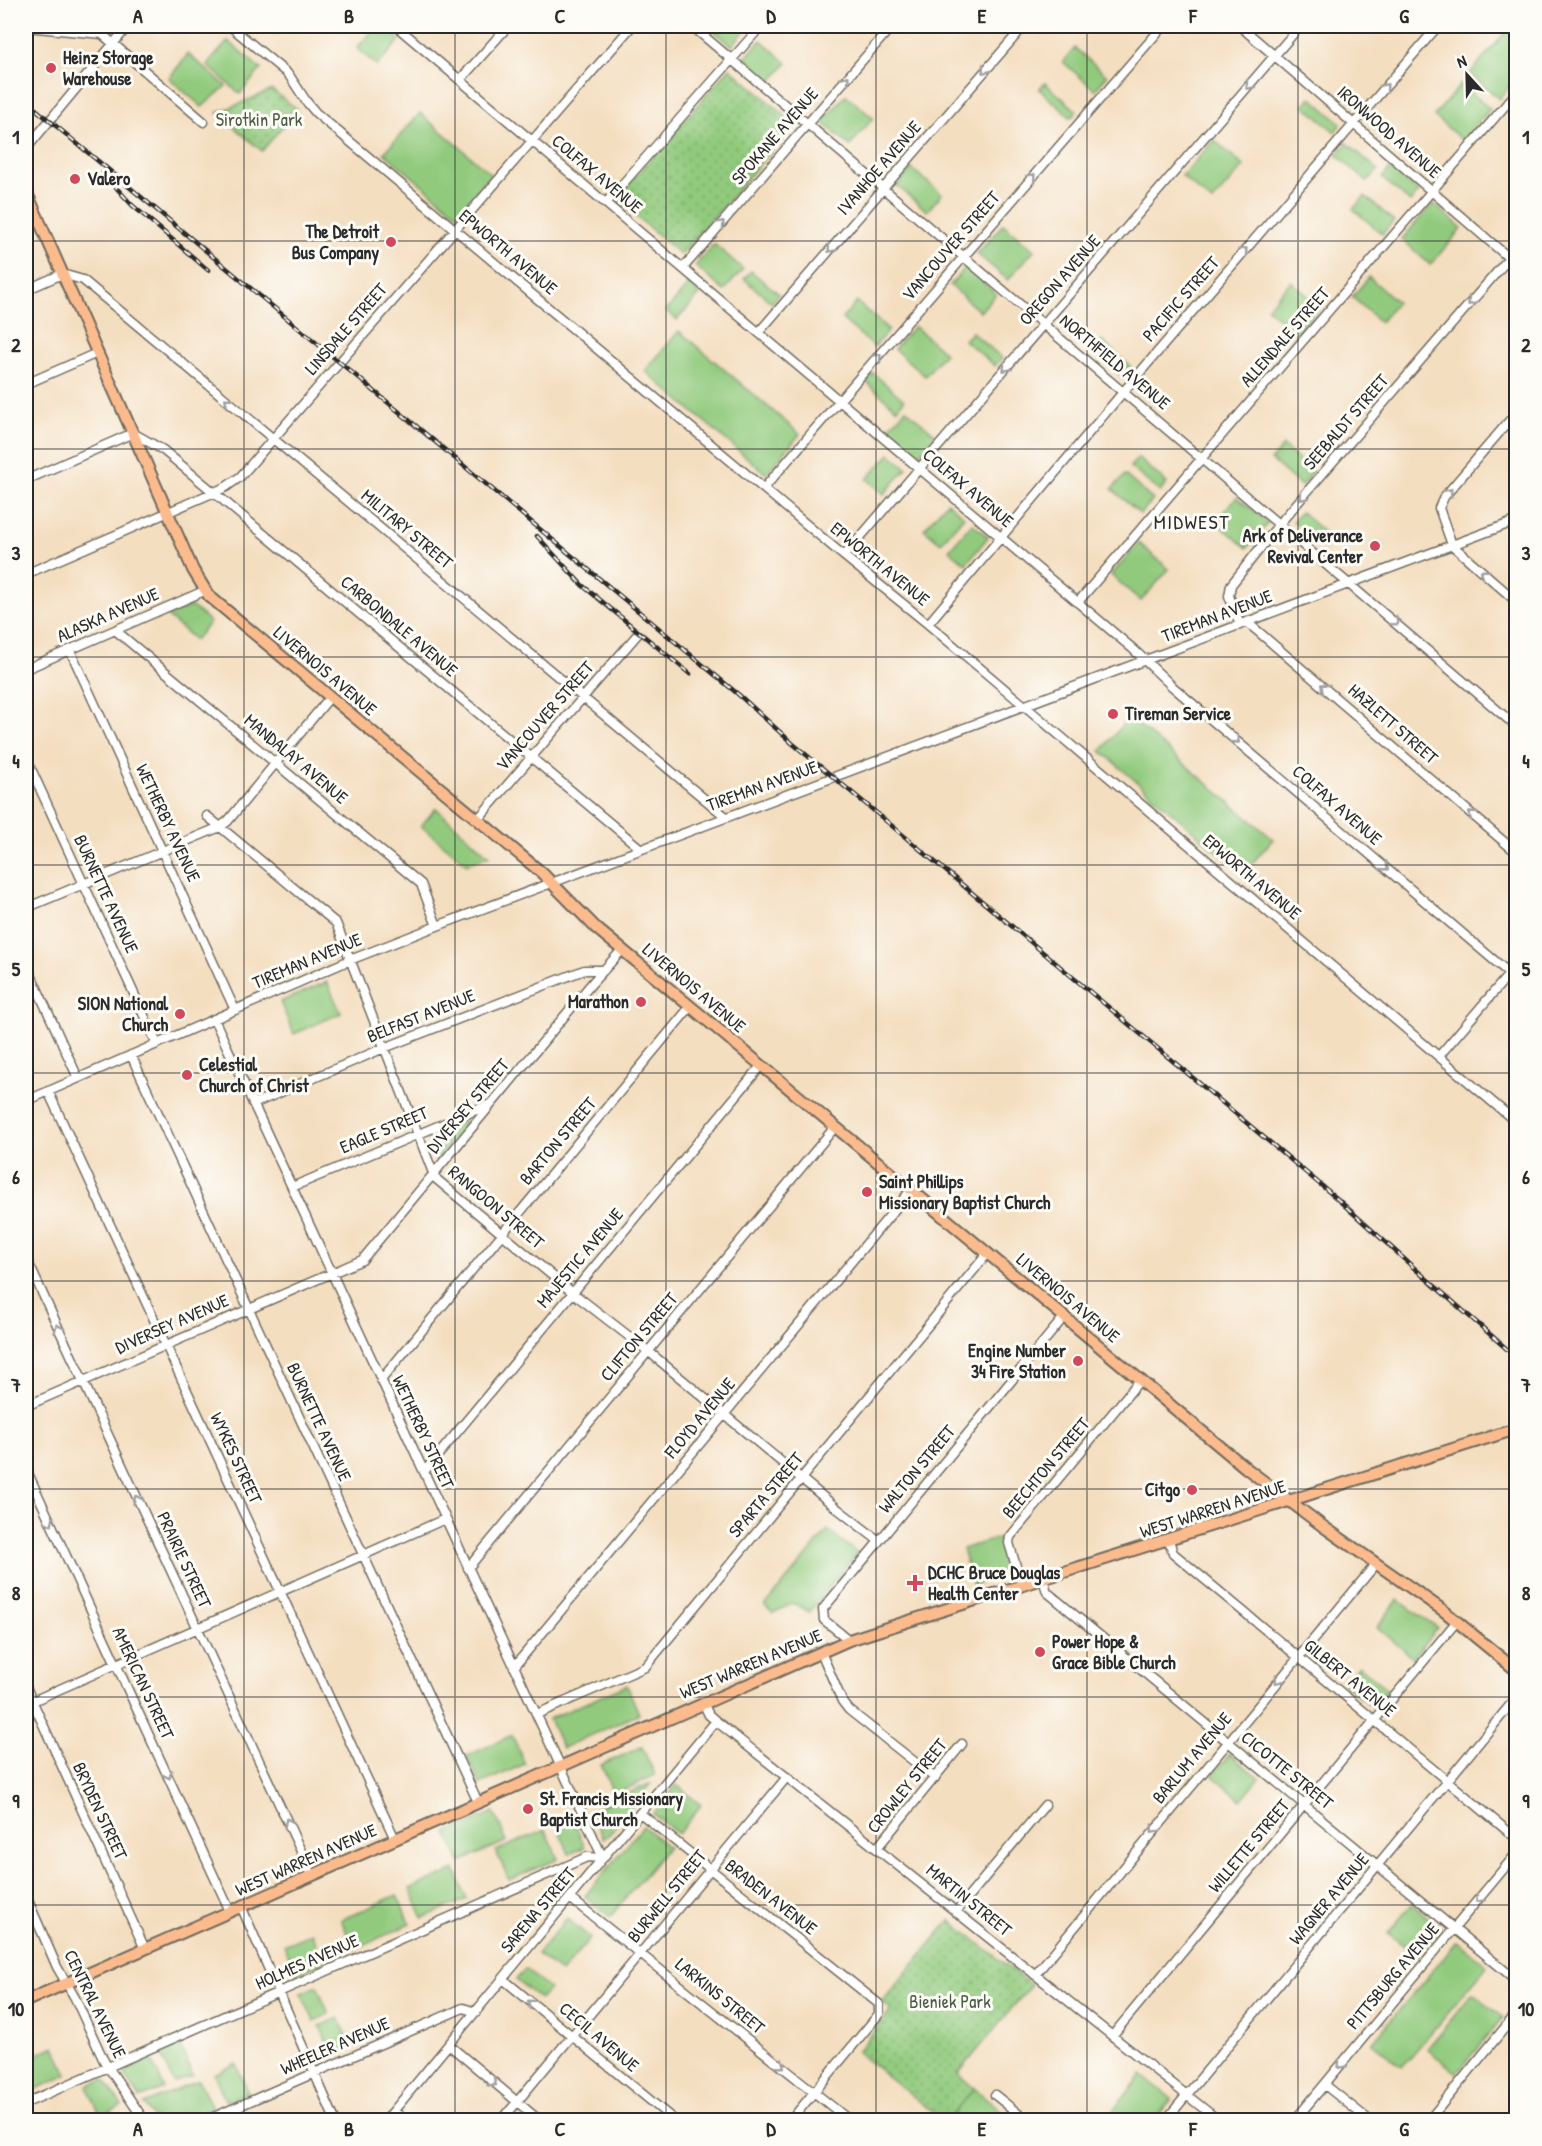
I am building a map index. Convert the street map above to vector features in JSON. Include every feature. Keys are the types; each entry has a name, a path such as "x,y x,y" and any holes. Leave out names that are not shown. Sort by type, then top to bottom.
{"main road":[{"name":"LIVERNOIS AVENUE","path":"26,193 204,591 478,819 552,883 593,925 622,950 1246,1468 1289,1502 1457,1621 1516,1670"},
{"name":"WEST WARREN AVENUE","path":"26,2001 849,1640 1516,1430"}],"street":[{"path":"26,149 128,26"},
{"name":"EPWORTH AVENUE","path":"230,26 289,75 316,112 928,624 1516,1122"},
{"name":"COLFAX AVENUE","path":"396,26 1078,602 1513,976"},
{"path":"460,80 508,26"},
{"name":"LINSDALE STREET","path":"26,574 231,484 240,477 632,26"},
{"name":"NORTHFIELD AVENUE","path":"692,26 1280,523 1516,726"},
{"path":"606,203 761,26"},
{"name":"SPOKANE AVENUE","path":"682,268 892,26"},
{"name":"IVANHOE AVENUE","path":"759,332 1024,26"},
{"name":"VANCOUVER STREET","path":"764,488 1163,26"},
{"name":"IRONWOOD AVENUE","path":"1240,26 1513,261"},
{"name":"OREGON AVENUE","path":"844,555 1300,26"},
{"name":"PACIFIC STREET","path":"928,624 1124,391 1438,26"},
{"path":"26,27 103,30 113,43 204,122"},
{"name":"ALLENDALE STREET","path":"1078,602 1516,93"},
{"name":"SEEBALDT STREET","path":"1243,624 1229,596 1231,585 1280,523 1513,261 1516,250"},
{"path":"26,290 62,273"},
{"name":"MILITARY STREET","path":"62,273 85,282 726,817"},
{"path":"26,384 97,353"},
{"path":"1516,413 1440,504 1440,513 1452,545 1516,601"},
{"path":"26,480 133,433"},
{"name":"CARBONDALE AVENUE","path":"133,433 163,450 641,849"},
{"name":"TIREMAN AVENUE","path":"26,1101 350,960 437,926 1516,521"},
{"name":"ALASKA AVENUE","path":"26,669 204,591"},
{"name":"HAZLETT STREET","path":"1243,624 1516,852"},
{"name":"MANDALAY AVENUE","path":"115,630 421,884 437,926"},
{"name":"VANCOUVER STREET","path":"478,819 638,635"},
{"name":"WETHERBY AVENUE","path":"70,650 236,1010"},
{"path":"26,908 220,827 228,821 330,697"},
{"name":"BURNETTE AVENUE","path":"26,758 157,1044"},
{"name":"RANGOON STREET","path":"207,816 336,923 431,1166 432,1175 573,1293 879,1540"},
{"name":"DIVERSEY STREET","path":"332,1273 362,1260 622,950"},
{"path":"26,964 78,1078"},
{"path":"1439,1056 1513,976 1516,966"},
{"name":"BELFAST AVENUE","path":"253,1104 384,1048 584,970 604,970"},
{"name":"BARTON STREET","path":"381,1380 690,1007"},
{"name":"WETHERBY STREET","path":"214,1019 603,1858"},
{"name":"BURNETTE AVENUE","path":"131,1055 477,1802"},
{"name":"MAJESTIC AVENUE","path":"424,1472 761,1066"},
{"name":"WYKES STREET","path":"48,1092 395,1839"},
{"name":"EAGLE STREET","path":"292,1187 491,1104"},
{"name":"CLIFTON STREET","path":"468,1568 835,1127"},
{"name":"FLOYD AVENUE","path":"514,1667 911,1190"},
{"name":"SPARTA STREET","path":"537,1714 645,1667 988,1253"},
{"name":"PRAIRIE STREET","path":"26,1258 312,1875"},
{"name":"DIVERSEY AVENUE","path":"26,1406 332,1273"},
{"name":"WALTON STREET","path":"849,1640 824,1620 823,1609 1064,1317"},
{"name":"BEECHTON STREET","path":"1022,1586 1009,1543 1011,1537 1140,1380"},
{"name":"AMERICAN STREET","path":"26,1469 116,1663 279,1992 335,2121"},
{"path":"29,1703 445,1519"},
{"name":"GILBERT AVENUE","path":"1169,1540 1173,1553 1516,1838"},
{"name":"BARLUM AVENUE","path":"1035,1975 1376,1564"},
{"name":"CICOTTE STREET","path":"1043,1579 1047,1592 1516,1980"},
{"name":"WILLETTE STREET","path":"1112,2036 1457,1621"},
{"path":"820,1652 849,1710 935,1778"},
{"name":"BRYDEN STREET","path":"26,1687 29,1703 145,1949"},
{"name":"WAGNER AVENUE","path":"1166,2121 1516,1698"},
{"name":"MARTIN STREET","path":"703,1703 709,1715 716,1721 1218,2121"},
{"name":"SARENA STREET","path":"386,2121 716,1721"},
{"name":"CROWLEY STREET","path":"877,1848 962,1744"},
{"name":"BURWELL STREET","path":"502,2121 787,1777"},
{"path":"956,1912 1045,1805"},
{"name":"BRADEN AVENUE","path":"640,1813 877,2002 880,2008 879,2014 814,2092"},
{"name":"PITTSBURG AVENUE","path":"1295,2121 1516,1854"},
{"name":"HOLMES AVENUE","path":"26,2103 587,1857 603,1858"},
{"name":"CENTRAL AVENUE","path":"26,1896 107,2067 144,2121"},
{"name":"LARKINS STREET","path":"570,1898 849,2121"},
{"name":"CECIL AVENUE","path":"503,1979 674,2121"},
{"name":"WHEELER AVENUE","path":"207,2121 464,2008 476,2012"},
{"path":"1429,2121 1516,2014"},
{"path":"449,2045 539,2121"},
{"path":"1324,2085 1369,2121"},
{"path":"790,2121 814,2092"},
{"path":"994,2095 1026,2121"},
{"path":"394,2111 405,2121"}],"green space":[{"path":"377,26 383,26 400,40 377,66 357,48"},
{"path":"708,26 743,26 746,29 732,46"},
{"path":"1511,26 1516,29 1516,79 1499,99 1470,74"},
{"path":"761,40 787,63 772,81 745,58"},
{"path":"228,41 261,69 240,94 207,65"},
{"path":"1075,48 1107,76 1095,90 1063,62"},
{"path":"188,54 226,86 202,107 169,78"},
{"path":"730,68 795,124 681,255 616,199"},
{"path":"1045,83 1077,111 1071,118 1039,89"},
{"path":"1461,84 1490,109 1463,141 1434,116"},
{"name":"Sirotkin Park","path":"272,90 297,109 262,151 217,113"},
{"path":"846,95 873,118 850,146 822,122"},
{"path":"1311,97 1341,124 1335,132 1304,105"},
{"path":"420,113 491,174 457,214 384,153"},
{"path":"1214,140 1244,166 1212,202 1182,176"},
{"path":"1347,143 1378,170 1367,182 1337,155"},
{"path":"911,168 942,194 927,211 897,186"},
{"path":"1391,168 1419,192 1410,202 1382,178"},
{"path":"1365,196 1394,221 1382,234 1353,209"},
{"path":"1433,203 1462,228 1430,265 1402,239"},
{"path":"1003,224 1034,250 1008,280 977,254"},
{"path":"714,244 743,269 724,291 695,266"},
{"path":"966,267 996,294 980,312 950,285"},
{"path":"751,271 779,294 772,303 744,279"},
{"path":"1369,277 1397,302 1380,322 1352,297"},
{"path":"1291,281 1320,307 1297,334 1267,308"},
{"path":"689,284 700,294 677,320 666,311"},
{"path":"857,302 889,330 874,347 842,319"},
{"path":"914,326 945,353 925,376 894,349"},
{"path":"679,331 800,434 766,474 645,371"},
{"path":"972,332 1002,358 995,366 964,340"},
{"path":"1102,341 1132,368 1123,378 1093,351"},
{"path":"873,373 904,400 897,409 866,382"},
{"path":"906,409 936,435 919,455 888,429"},
{"path":"1283,446 1313,472 1301,486 1271,460"},
{"path":"890,454 907,468 884,494 867,479"},
{"path":"1138,458 1167,483 1160,492 1130,467"},
{"path":"1125,475 1153,500 1140,514 1112,489"},
{"path":"1237,497 1268,523 1247,548 1215,521"},
{"path":"947,502 964,516 941,543 924,529"},
{"path":"1301,512 1332,539 1325,548 1293,521"},
{"path":"972,523 988,537 966,564 949,550"},
{"path":"1139,543 1169,569 1141,601 1111,575"},
{"path":"191,606 210,622 195,640 167,616"},
{"path":"1129,717 1273,839 1243,874 1101,751"},
{"path":"436,808 489,856 467,864 421,826"},
{"path":"327,982 341,1013 294,1034 280,1002"},
{"path":"467,1120 468,1122 436,1161 426,1136"},
{"path":"828,1530 857,1553 809,1612 793,1603 773,1613 765,1606"},
{"path":"998,1538 1010,1573 973,1585 962,1549"},
{"path":"1398,1600 1438,1628 1413,1658 1377,1627"},
{"path":"1359,1666 1387,1689 1372,1707 1344,1684"},
{"path":"627,1685 639,1714 562,1748 549,1719"},
{"path":"512,1735 525,1764 480,1784 467,1756"},
{"path":"642,1747 655,1775 614,1795 601,1765"},
{"path":"1230,1754 1259,1778 1241,1800 1212,1775"},
{"path":"651,1783 608,1836 603,1838 591,1810"},
{"path":"677,1785 701,1805 678,1834 653,1814"},
{"path":"494,1812 507,1841 460,1862 447,1833"},
{"path":"572,1818 585,1847 569,1854 557,1825"},
{"path":"643,1826 668,1847 610,1917 585,1896"},
{"path":"545,1830 558,1859 509,1880 496,1851"},
{"path":"455,1870 467,1899 423,1918 410,1889"},
{"path":"397,1895 410,1924 354,1949 341,1920"},
{"path":"1412,1904 1442,1929 1418,1957 1388,1933"},
{"path":"567,1918 590,1938 561,1973 537,1954"},
{"name":"Bieniek Park","path":"950,1920 1031,1985 958,2074 974,2088 948,2120 942,2120 857,2052 891,2010 882,2002"},
{"path":"312,1933 324,1962 297,1974 284,1945"},
{"path":"1457,1941 1487,1966 1402,2067 1372,2043"},
{"path":"525,1969 549,1989 540,1999 516,1980"},
{"path":"317,1986 329,2014 314,2021 301,1993"},
{"path":"1473,1993 1503,2017 1457,2073 1427,2049"},
{"path":"339,2018 352,2047 332,2055 320,2026"},
{"path":"55,2046 67,2075 34,2090 26,2070 26,2059"},
{"path":"180,2046 193,2075 174,2083 161,2054"},
{"path":"151,2058 164,2088 140,2098 123,2071"},
{"path":"236,2064 248,2092 226,2102 214,2074"},
{"path":"1142,2075 1172,2099 1154,2120 1105,2120"},
{"path":"104,2079 122,2106 101,2116 87,2086"},
{"path":"199,2080 212,2108 184,2120 155,2120 144,2104"},
{"path":"974,2088 1013,2120 948,2120"}],"railway":[{"path":"26,101 739,695 792,743 1334,1196 1516,1357"},
{"path":"103,173 132,205 208,270"},
{"path":"537,536 582,585 690,674"}],"place":[{"name":"Heinz Storage Warehouse","path":"51,68"},
{"name":"Valero","path":"75,179"},
{"name":"The Detroit Bus Company","path":"391,242"},
{"name":"Ark of Deliverance Revival Center","path":"1375,546"},
{"name":"Tireman Service","path":"1113,714"},
{"name":"Marathon","path":"641,1002"},
{"name":"SION National Church","path":"180,1014"},
{"name":"Celestial Church of Christ","path":"187,1075"},
{"name":"Saint Phillips Missionary Baptist Church","path":"867,1192"},
{"name":"Engine Number 34 Fire Station","path":"1078,1361"},
{"name":"Citgo","path":"1192,1490"},
{"name":"DCHC Bruce Douglas Health Center","path":"915,1583"},
{"name":"Power Hope & Grace Bible Church","path":"1040,1652"},
{"name":"St. Francis Missionary Baptist Church","path":"528,1809"}],"district":[{"name":"MIDWEST","path":"1192,522"}]}
